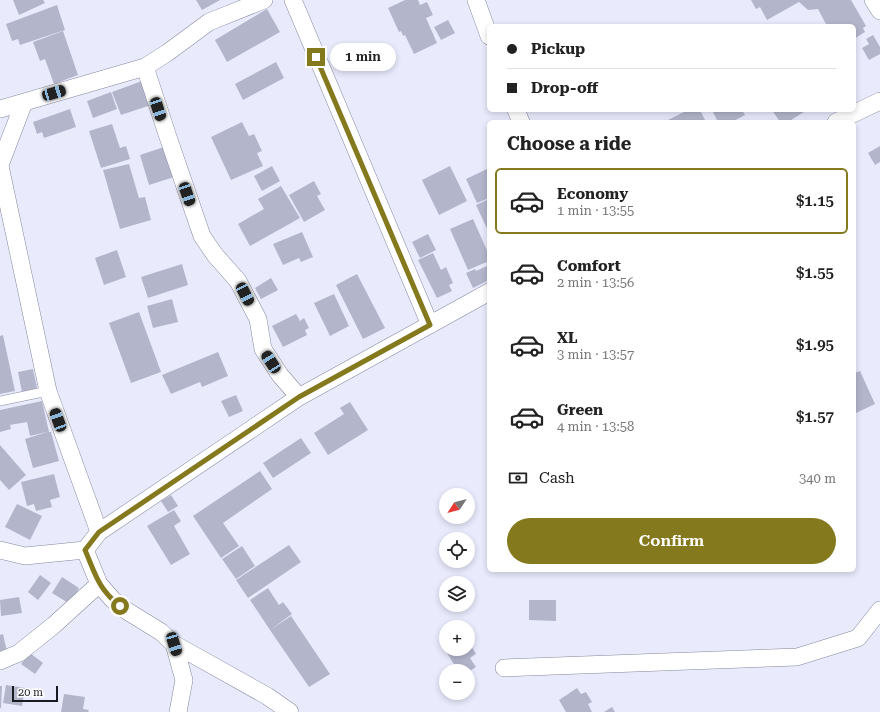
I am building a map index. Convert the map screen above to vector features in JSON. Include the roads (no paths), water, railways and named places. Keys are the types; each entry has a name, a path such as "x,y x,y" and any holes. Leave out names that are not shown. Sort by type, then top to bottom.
{"street":[{"path":"0,109 145,67 167,53 209,22 264,0"},
{"path":"293,0 430,325"},
{"path":"476,0 487,30"},
{"path":"874,0 880,11"},
{"path":"145,67 202,236 215,255 238,281 258,319 263,349 280,375 299,397"},
{"path":"840,120 880,101"},
{"path":"24,102 0,166 48,391 99,532"},
{"path":"0,550 25,556 85,550 99,532 299,397 487,293"},
{"path":"85,550 99,584 113,600 127,611 161,632 174,644 267,696 290,712"},
{"path":"0,661 19,653 54,625 99,584"},
{"path":"504,668 798,657 858,638 880,610"},
{"path":"174,644 184,680 178,712"}],"lane":[{"path":"0,401 48,391"}]}
